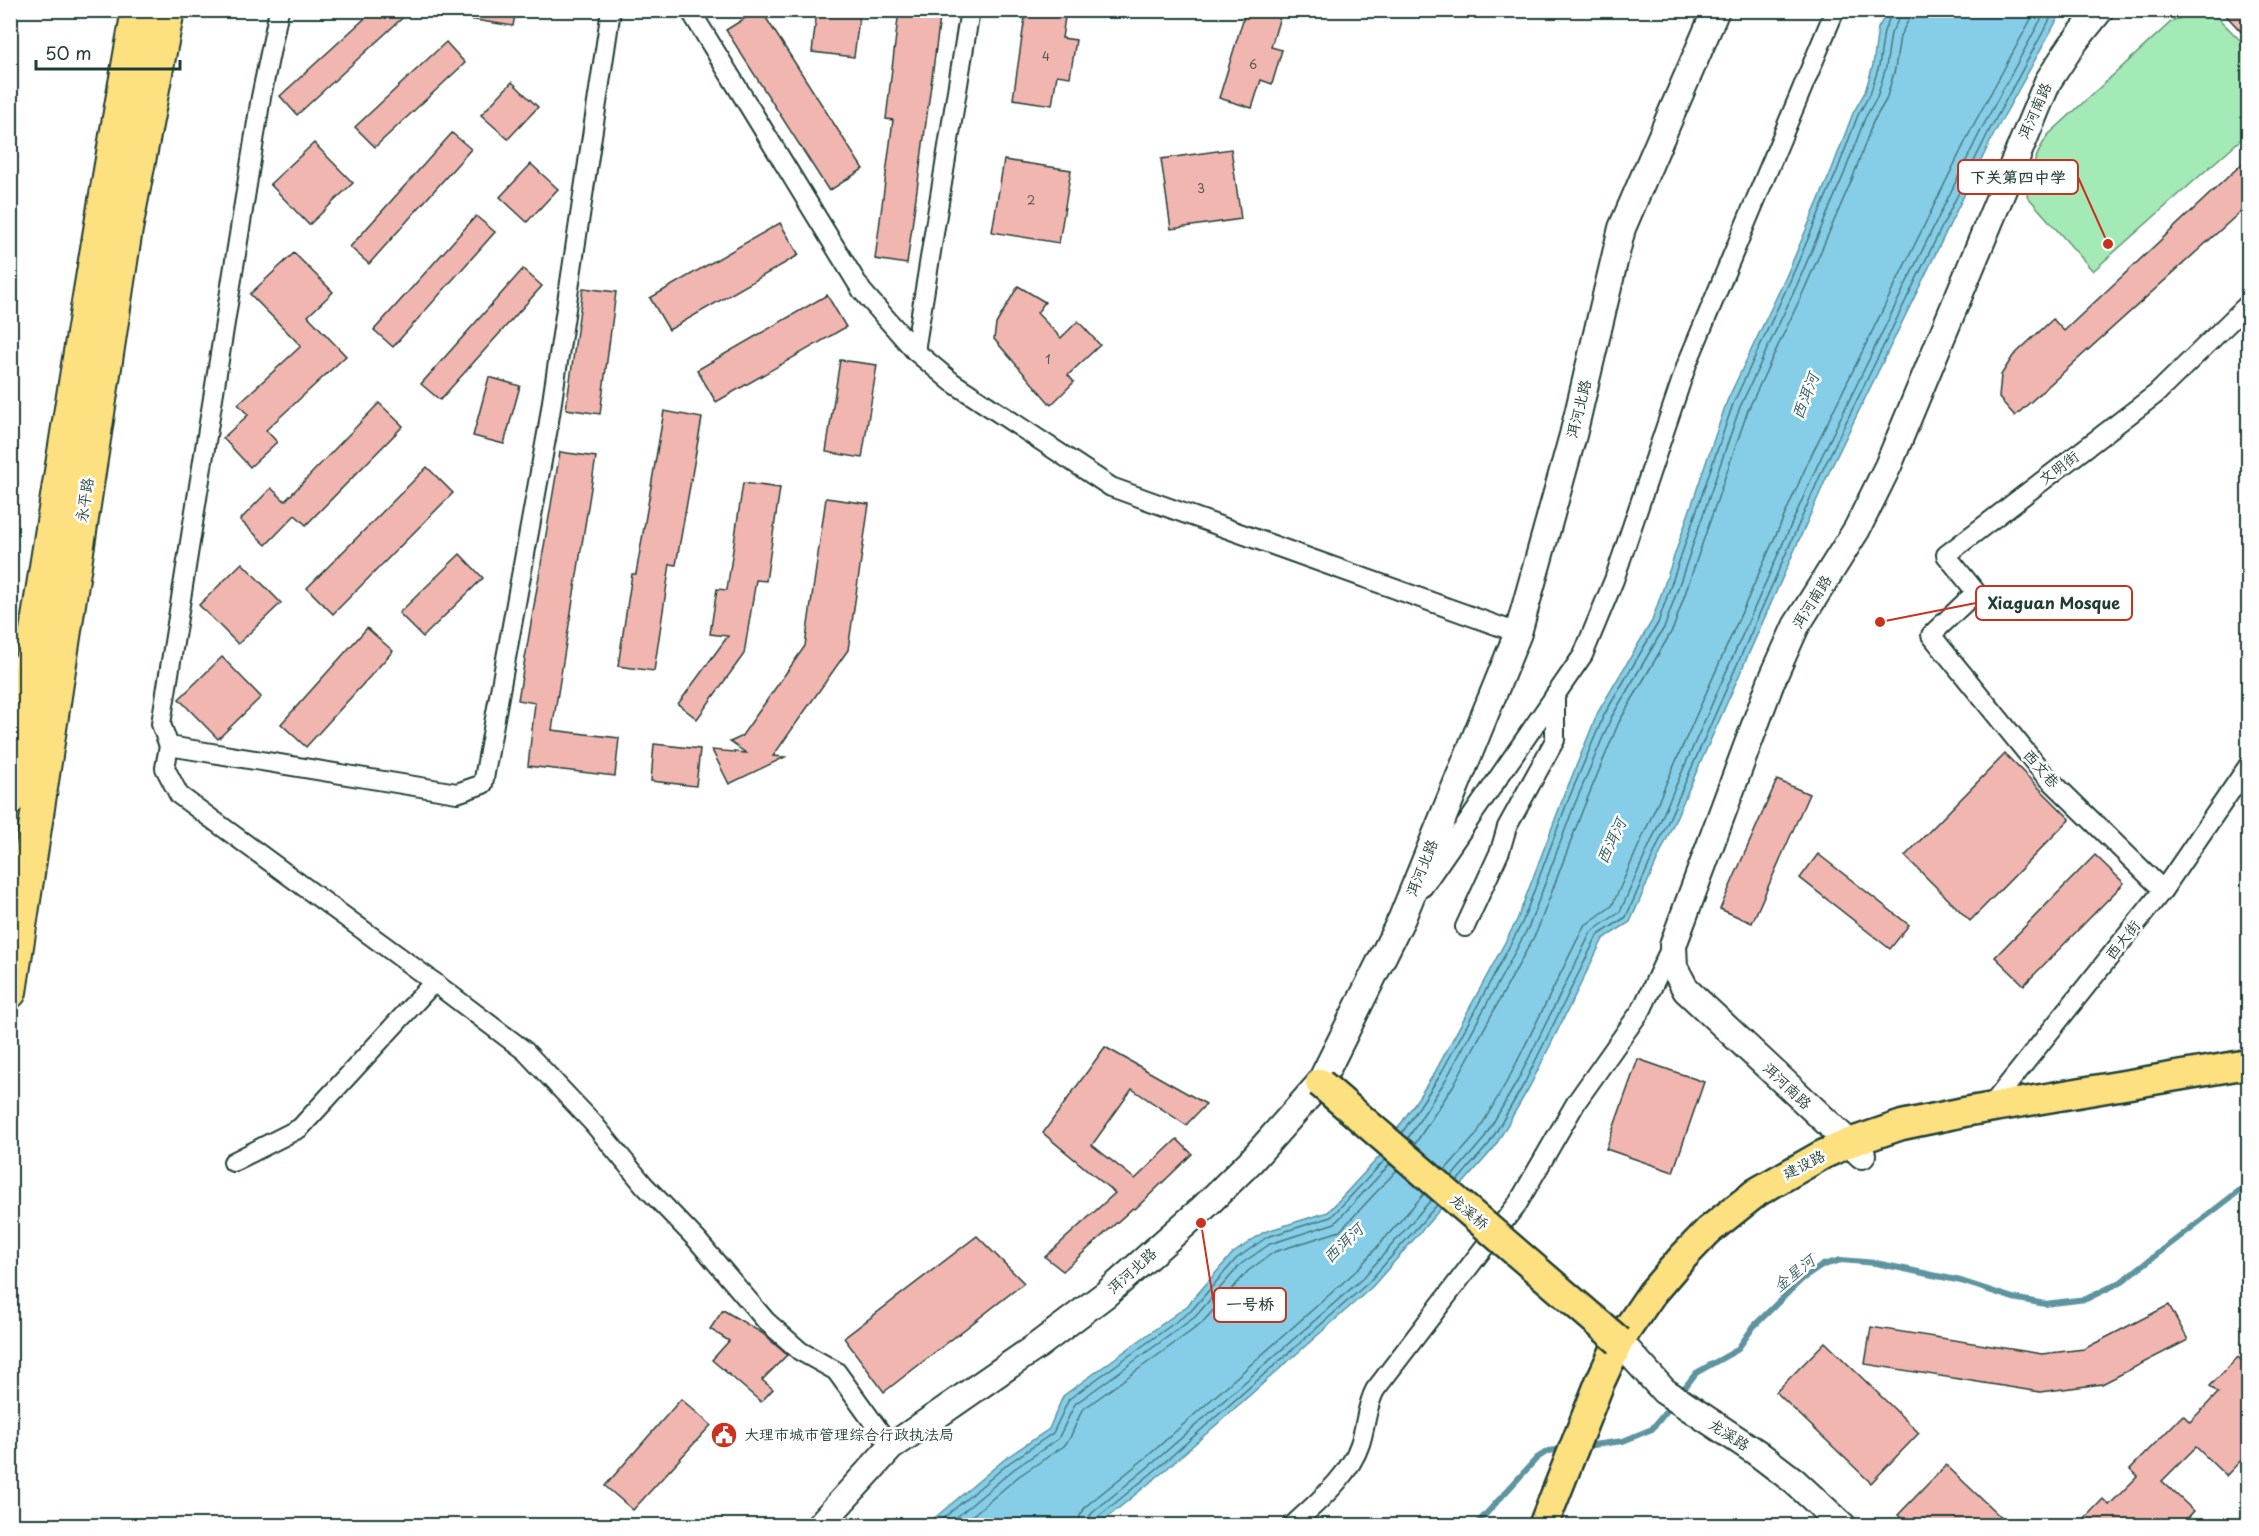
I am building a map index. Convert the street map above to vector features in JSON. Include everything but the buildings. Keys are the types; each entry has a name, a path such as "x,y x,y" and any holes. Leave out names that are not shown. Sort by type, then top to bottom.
{"highway":[{"name":"永平路","path":"10,798 16,676 138,10"},
{"name":"永平路","path":"10,992 126,229 168,10"}],"main road":[{"name":"建设路","path":"1855,1149 1902,1125 2248,1064"},
{"name":"建设路","path":"1544,1526 1571,1477 1586,1442 1608,1363 1625,1347 1670,1270 1723,1218 1777,1179 1822,1155 1906,1141 1946,1131 2248,1079"},
{"name":"龙溪桥","path":"1320,1083 1625,1347"},
{"name":"建设路","path":"1562,1526 1571,1477"}],"street":[{"path":"279,10 261,97 161,724 169,746 165,768 179,795 525,1051 593,1123 644,1185 697,1240 766,1322 800,1351 836,1371 891,1447"},
{"path":"169,746 457,793 483,784 548,428 611,10"},
{"path":"690,10 862,291 915,351 952,382 1111,487 1518,633"},
{"path":"915,351 970,10"},
{"name":"洱河北路","path":"819,1526 891,1447 1037,1346 1106,1294 1202,1209 1252,1160 1320,1083 1402,918 1518,633 1573,435 1622,228 1716,10"},
{"path":"1402,918 1583,655 1614,580 1687,364 1835,10"},
{"name":"洱河南路","path":"1855,1149 1686,990 1677,976 1673,962 1675,938 1785,648 1812,598 1832,571 1857,529 1888,466 2048,81 2072,45 2100,10"},
{"name":"文明街","path":"1931,635 1976,592 1946,555 2156,394 2248,303"},
{"name":"西文巷","path":"1931,635 2043,773 2163,890"},
{"path":"1465,927 1500,851 1507,827 1555,740 1555,695"},
{"name":"西大街","path":"1989,1108 2163,890 2248,766"},
{"path":"1292,1526 1332,1487 1354,1458 1360,1444 1369,1402 1375,1390 1518,1203 1577,1101 1642,1009 1675,938"},
{"path":"233,1162 300,1128 434,982"},
{"name":"龙溪路","path":"1625,1347 1664,1391 1756,1452 1794,1481 1843,1526"}],"green space":[{"path":"2187,15 2215,15 2248,48 2248,133 2093,271 2027,196 2034,164 2048,135 2171,22"}],"water":[{"name":"西洱河","path":"1888,11 2062,11 1994,134 1830,470 1630,922 1603,939 1530,1086 1494,1148 1372,1287 1163,1472 1098,1525 925,1526 1006,1458 1049,1429 1063,1396 1187,1306 1232,1254 1264,1232 1328,1212 1379,1157 1434,1074 1517,920 1598,712 1652,621 1727,401 1785,279 1853,113 1865,92 1873,65 1878,28"}],"waterway":[{"name":"金星河","path":"1679,1395 1696,1373 1737,1350 1754,1326 1801,1280 1823,1265 1841,1260 1876,1263 1961,1281 2013,1298 2045,1304 2086,1299 2121,1282 2248,1184"},
{"name":"金星河","path":"1585,1446 1623,1441 1652,1429 1673,1403"},
{"name":"金星河","path":"1475,1526 1537,1458 1548,1451 1566,1449"}],"place":[{"name":"下关第四中学","path":"2108,244"},
{"name":"Xiaguan Mosque","path":"1880,622"},
{"name":"一号桥","path":"1201,1223"},
{"name":"大理市城市管理综合行政执法局","path":"724,1435"}]}
